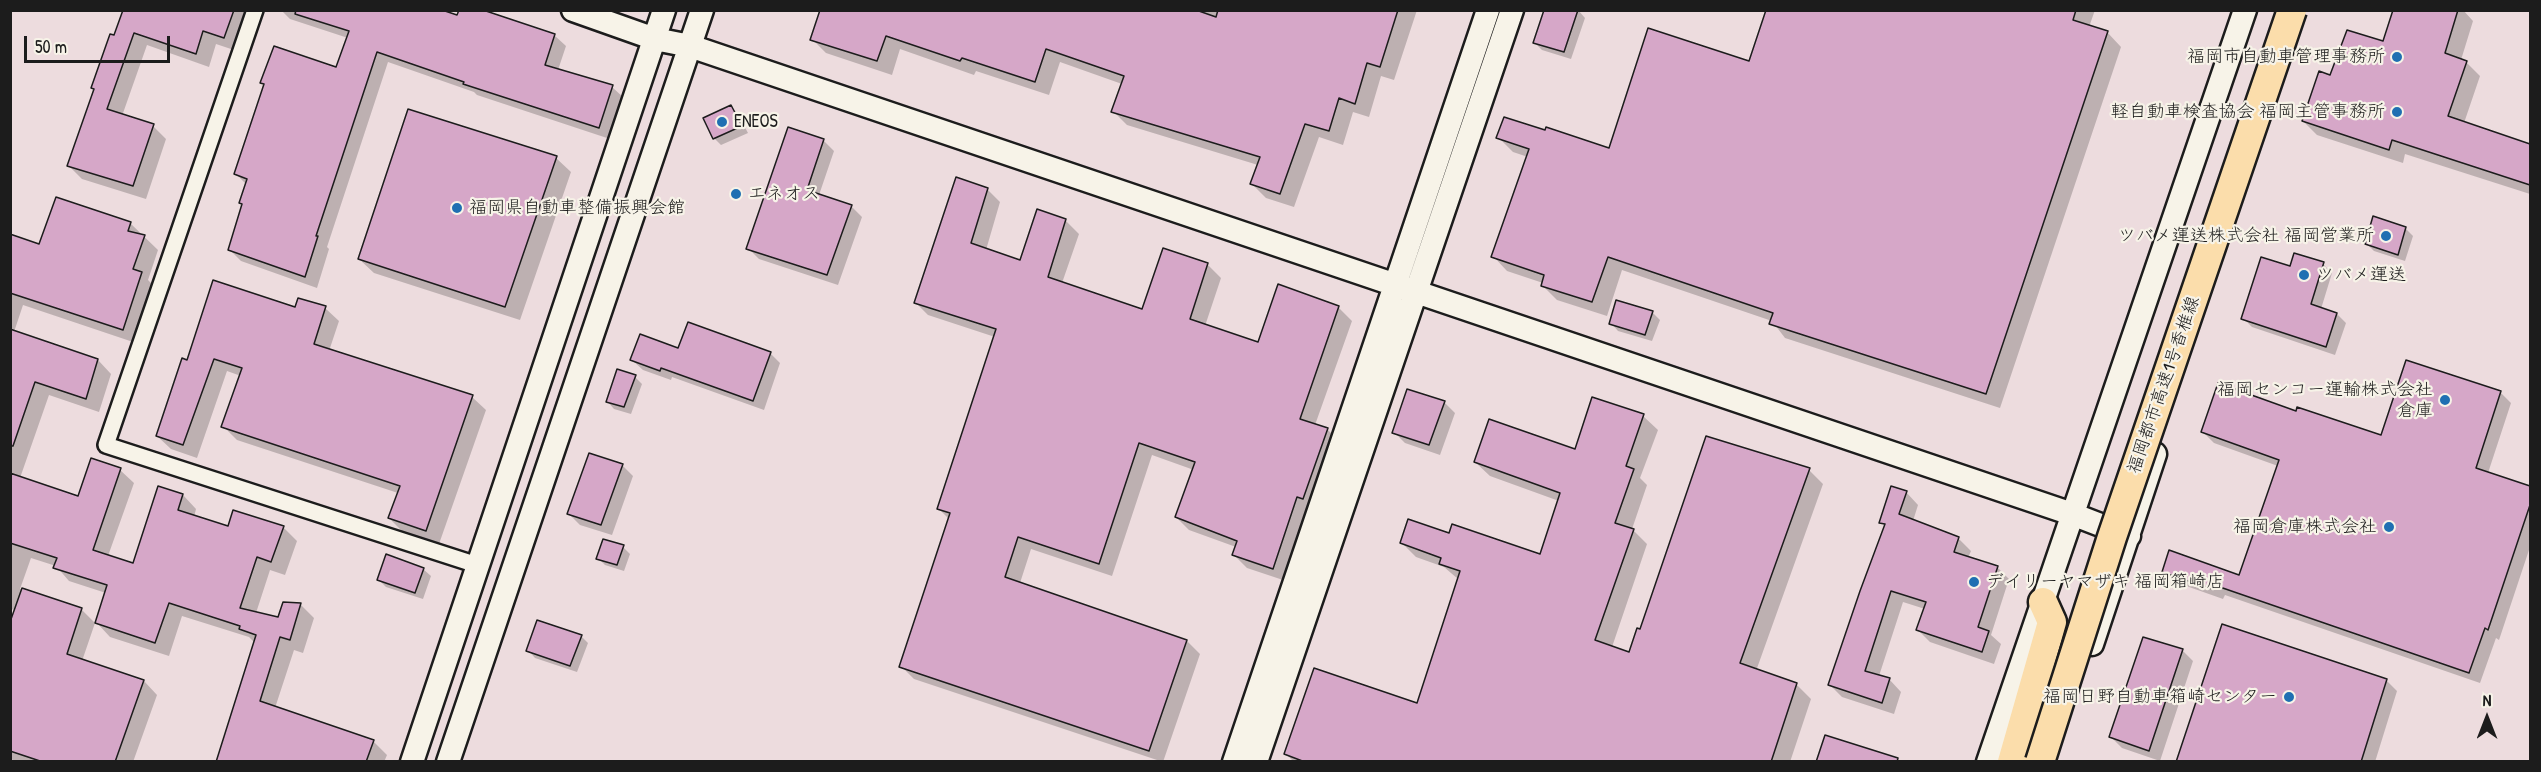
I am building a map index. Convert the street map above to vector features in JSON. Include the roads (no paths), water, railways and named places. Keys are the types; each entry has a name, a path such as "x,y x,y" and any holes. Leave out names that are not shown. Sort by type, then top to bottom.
{"highway":[{"name":"福岡都市高速1号香椎線","path":"2040,762 2112,537 2292,10"},
{"name":"福岡都市高速1号香椎線","path":"2048,762 2146,461 2301,10"},
{"path":"2012,762 2052,622 2043,602"}],"street":[{"path":"255,10 106,445 477,565"},
{"path":"573,10 655,39 690,46 2072,514 2129,536"},
{"path":"412,762 664,10"},
{"path":"448,762 702,10"},
{"path":"1257,762 1405,289 1488,10"},
{"path":"1234,762 1405,289 1512,10"},
{"path":"1988,762 2245,10"},
{"path":"2048,762 2129,536 2301,10"}],"place":[{"name":"福岡市自動車管理事務所","path":"2397,57"},
{"name":"軽自動車検査協会 福岡主管事務所","path":"2397,112"},
{"name":"ENEOS","path":"722,122"},
{"name":"エネオス","path":"736,194"},
{"name":"福岡県自動車整備振興会館","path":"457,208"},
{"name":"ツバメ運送株式会社 福岡営業所","path":"2386,236"},
{"name":"ツバメ運送","path":"2304,275"},
{"name":"福岡センコー運輸株式会社 倉庫","path":"2445,400"},
{"name":"福岡倉庫株式会社","path":"2389,527"},
{"name":"デイリーヤマザキ 福岡箱崎店","path":"1974,582"},
{"name":"福岡日野自動車箱崎センター","path":"2289,697"}]}
